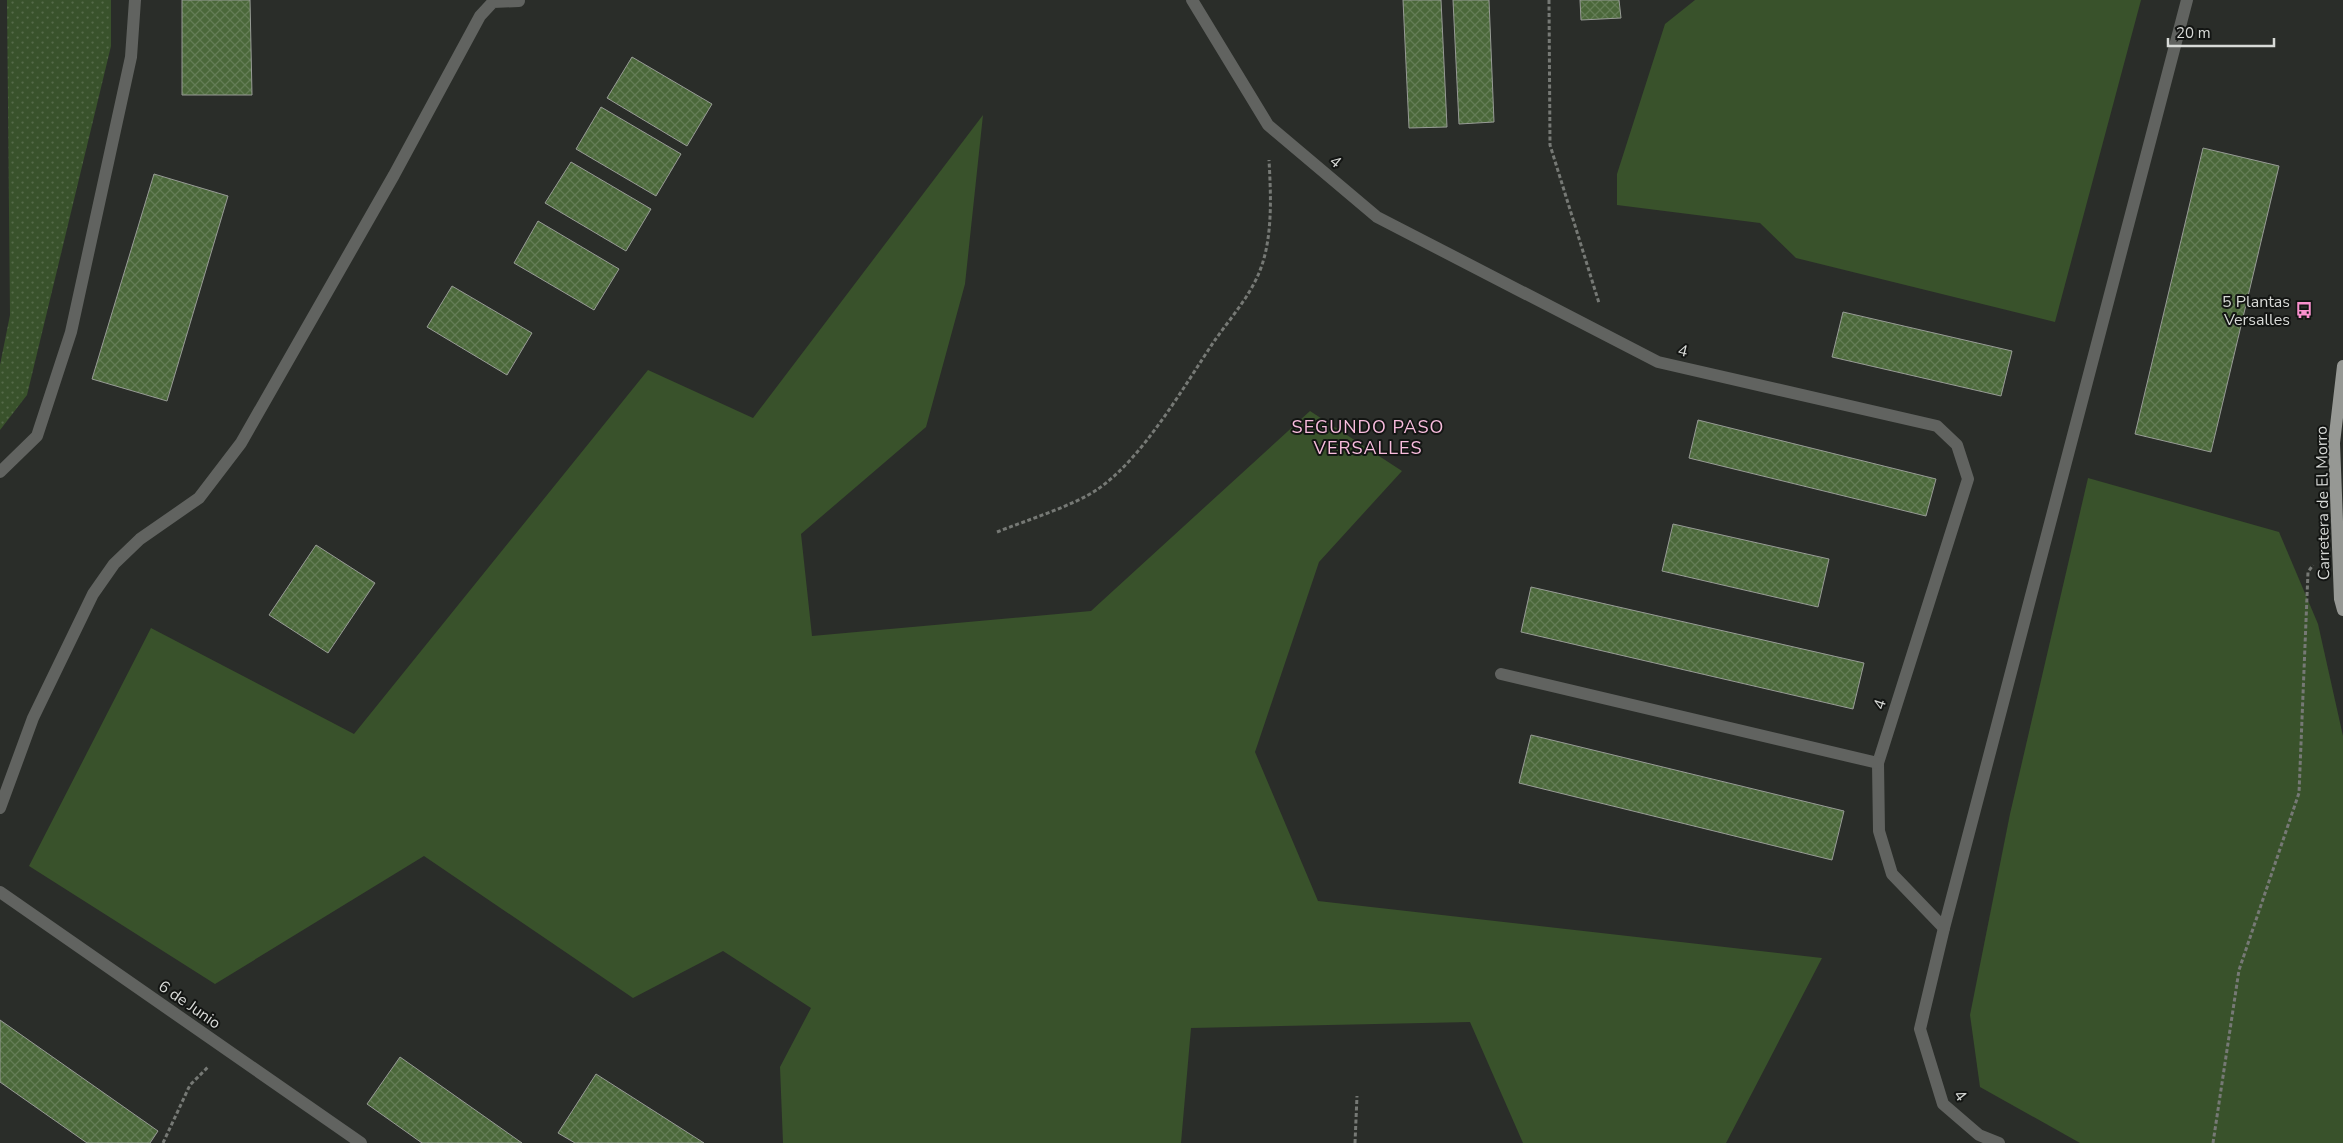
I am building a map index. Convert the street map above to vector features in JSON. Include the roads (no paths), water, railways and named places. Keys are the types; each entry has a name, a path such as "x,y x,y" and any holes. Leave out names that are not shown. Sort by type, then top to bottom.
{"main road":[{"name":"Carretera de El Morro","path":"2343,366 2334,443 2340,599 2343,610"}],"street":[{"path":"0,472 37,436 71,332 131,57 136,0"},
{"name":"4","path":"1192,0 1268,125 1377,217 1658,362 1937,426 1957,445 1968,479 1878,763 1880,831 1892,874 1944,928"},
{"name":"4","path":"1999,1143 1979,1135 1944,1104 1920,1030 1944,928 2187,0"},
{"path":"0,808 33,718 93,594 114,564 140,539 199,498 241,443 394,175 480,16 493,2 518,1"},
{"path":"1501,674 1878,763"},
{"name":"6 de Junio","path":"0,892 361,1143"}],"place":[{"name":"5 Plantas Versalles","path":"2304,310"}],"district":[{"name":"SEGUNDO PASO VERSALLES","path":"1368,437"}]}
